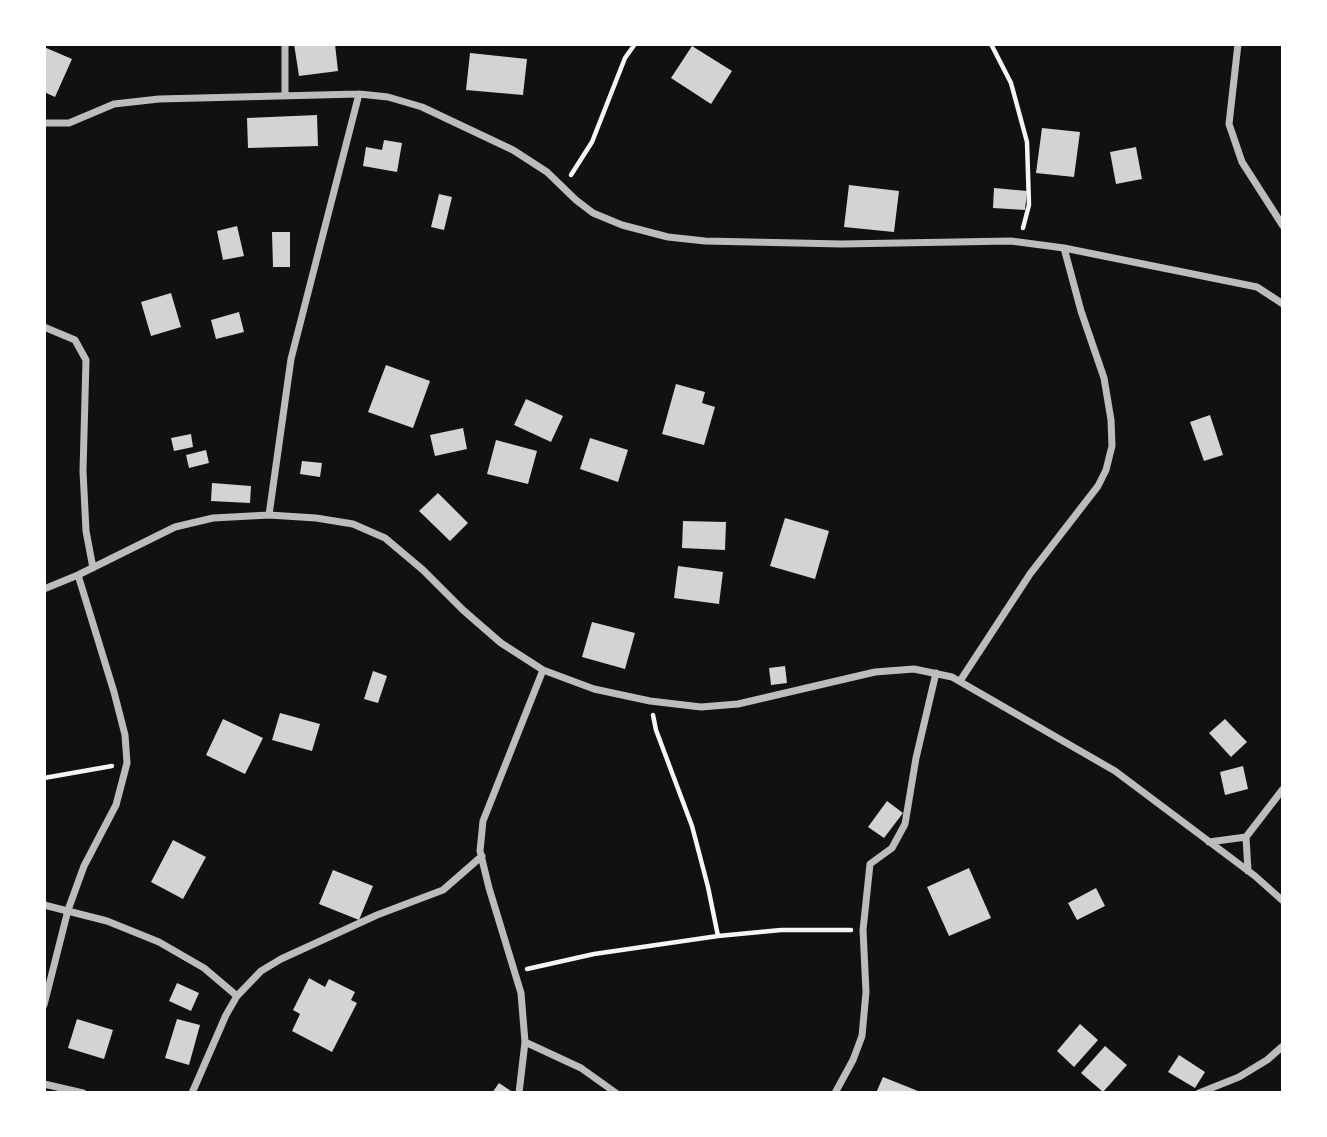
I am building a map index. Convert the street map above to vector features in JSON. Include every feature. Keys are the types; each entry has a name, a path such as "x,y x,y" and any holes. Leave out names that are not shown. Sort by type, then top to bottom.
{"street":[{"path":"285,44 285,96"},
{"path":"1238,44 1229,124 1242,162 1283,226"},
{"path":"269,515 291,359 359,94"},
{"path":"44,123 69,123 103,107 133,101 359,94 388,97 422,107 513,150 547,173 593,213 622,225 668,237 705,241 842,244 971,240 1019,242 1065,248 1257,287 1283,304"},
{"path":"960,681 1030,575 1098,486 1106,470 1112,446 1104,378 1081,311 1065,248"},
{"path":"44,327 75,340 86,360 83,471 86,531 93,568"},
{"path":"44,589 175,527 213,518 269,515 353,524 385,538 501,643 543,670 594,689 650,701 701,707 738,704 875,672 914,669 952,677 1115,771 1248,871 1283,901"},
{"path":"44,1005 68,910 84,866 116,805 127,763 125,734 78,575"},
{"path":"519,1093 525,1042 520,992 482,856 483,821 543,670"},
{"path":"835,1093 853,1060 862,1036 866,992 863,930 870,863 892,848 905,824 916,758 936,673"},
{"path":"1248,871 1246,837 1283,789"},
{"path":"1209,842 1246,837"},
{"path":"192,1093 214,1038 237,996 261,971 376,915 443,890 482,856"},
{"path":"44,905 107,921 159,942 204,968 237,996"},
{"path":"525,1042 581,1068 616,1093"},
{"path":"1199,1093 1239,1077 1267,1060 1283,1046"},
{"path":"44,1084 83,1093"}],"path":[{"path":"564,187 592,142 625,58 635,44"},
{"path":"991,44 1011,83 1027,142 1029,205 1019,242"},
{"path":"650,701 656,730 695,838 718,936"},
{"path":"44,778 127,763"},
{"path":"515,971 594,954 718,936 780,930 863,930"}],"building":[{"path":"294,44 335,44 338,71 299,76"},
{"path":"692,46 732,71 711,104 671,78"},
{"path":"44,47 72,59 55,97 44,92"},
{"path":"470,53 527,59 523,95 466,90"},
{"path":"317,115 318,146 248,148 247,118"},
{"path":"1042,128 1080,132 1074,177 1036,173"},
{"path":"384,140 402,143 397,172 363,166 366,147 382,150"},
{"path":"1136,147 1142,179 1116,184 1110,152"},
{"path":"849,185 899,191 894,232 844,227"},
{"path":"994,188 1027,191 1025,210 993,208"},
{"path":"439,194 452,197 444,230 431,227"},
{"path":"237,226 244,256 223,260 217,231"},
{"path":"272,232 290,232 290,267 273,267"},
{"path":"171,293 181,327 151,336 141,302"},
{"path":"239,312 244,332 216,339 211,320"},
{"path":"386,365 430,381 413,428 368,412"},
{"path":"676,384 705,392 702,403 715,407 704,445 662,434"},
{"path":"526,399 563,416 551,442 514,425"},
{"path":"1210,415 1223,455 1204,461 1190,422"},
{"path":"463,428 467,449 435,456 430,435"},
{"path":"191,434 193,447 174,451 171,438"},
{"path":"590,438 628,450 618,482 580,469"},
{"path":"496,440 537,451 528,484 487,474"},
{"path":"206,450 209,463 189,468 186,455"},
{"path":"302,461 322,463 320,477 300,474"},
{"path":"212,483 251,486 250,503 211,501"},
{"path":"438,493 468,523 450,541 419,511"},
{"path":"785,518 829,531 815,579 770,566"},
{"path":"683,521 726,522 725,550 682,548"},
{"path":"678,566 723,572 719,604 674,598"},
{"path":"592,622 635,633 625,669 582,657"},
{"path":"785,666 787,683 771,685 769,668"},
{"path":"373,671 387,676 378,703 364,699"},
{"path":"280,713 320,724 312,751 272,740"},
{"path":"223,719 263,738 245,774 206,755"},
{"path":"1225,719 1247,742 1231,757 1209,733"},
{"path":"1243,766 1248,789 1225,795 1220,772"},
{"path":"887,801 903,813 884,838 868,827"},
{"path":"173,840 206,857 183,899 151,882"},
{"path":"969,868 991,918 949,936 927,887"},
{"path":"333,870 373,886 359,920 319,904"},
{"path":"1096,888 1105,906 1077,920 1068,903"},
{"path":"309,978 325,987 329,979 355,992 351,1000 357,1003 332,1052 292,1031 300,1014 293,1010"},
{"path":"177,983 199,993 191,1011 169,1001"},
{"path":"77,1019 113,1030 104,1059 68,1048"},
{"path":"177,1019 200,1025 189,1065 165,1058"},
{"path":"1080,1024 1098,1040 1074,1067 1057,1051"},
{"path":"1105,1046 1127,1065 1103,1092 1081,1073"},
{"path":"1179,1055 1205,1072 1195,1088 1168,1072"},
{"path":"883,1077 923,1093 876,1093"},
{"path":"499,1083 514,1093 492,1093"}]}
